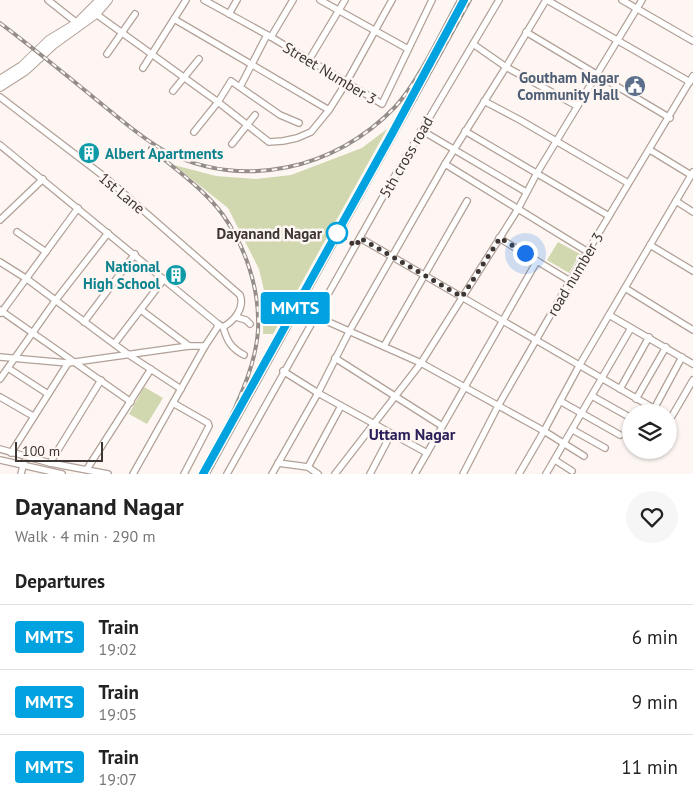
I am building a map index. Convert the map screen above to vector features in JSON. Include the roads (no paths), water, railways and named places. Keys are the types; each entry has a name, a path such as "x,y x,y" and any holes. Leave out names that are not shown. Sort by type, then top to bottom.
{"main road":[{"path":"0,80 22,66 49,40 76,23 100,0"},
{"path":"0,87 25,71 53,45 96,14 108,0"}],"street":[{"path":"48,0 76,23"},
{"path":"143,68 186,0"},
{"name":"Street Number 3","path":"204,0 269,36 382,104 432,0"},
{"path":"229,14 237,0"},
{"path":"240,87 252,63 293,0"},
{"path":"320,0 408,49"},
{"path":"310,60 345,0"},
{"path":"96,14 121,34 218,102 269,142 297,138 311,132 329,110 346,83 392,0"},
{"name":"5th cross road","path":"227,474 283,371 421,130 499,0"},
{"path":"272,474 318,393 350,330 444,164 547,0 690,82"},
{"path":"622,0 693,40"},
{"path":"338,473 373,423 421,363 518,210 526,192 642,0"},
{"path":"107,54 135,14"},
{"path":"174,18 329,110"},
{"path":"526,32 670,118"},
{"path":"473,44 506,67 577,106"},
{"path":"174,90 199,58"},
{"name":"road number 3","path":"463,474 498,406 570,281 670,118 693,76"},
{"path":"194,132 218,102 231,81 280,116 299,123"},
{"name":"1st Lane","path":"0,97 106,178 240,295 241,303 236,317"},
{"path":"484,101 557,140 628,184"},
{"path":"232,144 255,115"},
{"path":"421,130 526,192"},
{"path":"465,132 609,216"},
{"path":"1,147 44,180 220,326 231,347 244,355"},
{"path":"519,474 578,366 692,173 650,150"},
{"path":"444,164 588,252"},
{"path":"0,220 44,180"},
{"path":"384,346 467,201"},
{"path":"676,201 693,212"},
{"path":"78,208 1,312 33,332 70,363 100,380 131,402"},
{"path":"18,232 46,252"},
{"path":"0,378 108,233"},
{"path":"360,238 645,404"},
{"path":"500,238 570,281"},
{"path":"650,245 693,271"},
{"path":"84,322 134,254"},
{"path":"415,474 537,261"},
{"path":"0,262 27,279 55,302 181,389"},
{"path":"115,343 164,279"},
{"path":"625,288 693,330"},
{"path":"141,310 189,346"},
{"path":"609,315 693,364"},
{"path":"315,316 421,363 544,431 584,456"},
{"path":"134,474 205,346 217,328 236,317 246,320 250,324"},
{"path":"546,474 565,444 630,328"},
{"path":"620,389 649,337"},
{"path":"0,357 70,363 189,346 205,346"},
{"path":"636,399 666,347"},
{"path":"660,404 682,357"},
{"path":"335,358 442,426"},
{"path":"11,452 33,416 70,363"},
{"path":"8,368 48,394"},
{"path":"88,468 151,369"},
{"path":"283,371 318,393 427,453"},
{"path":"50,463 100,380"},
{"path":"677,407 693,380"},
{"path":"592,396 622,413"},
{"path":"0,397 33,416"},
{"path":"560,400 620,435"},
{"path":"173,403 208,423 209,426 184,474"},
{"path":"308,467 341,406"},
{"path":"573,430 605,448"},
{"path":"370,474 392,434"},
{"path":"0,449 50,463 116,474"},
{"path":"21,474 26,456"},
{"path":"0,460 62,474"},
{"path":"555,460 572,471"},
{"path":"278,462 308,467 318,474"},
{"path":"88,468 108,474"}],"railway":[{"path":"0,23 134,130 165,151 195,163 226,170 256,171 287,167 317,159 345,146 371,128 395,107 413,84 459,0"},
{"path":"208,474 470,0"},
{"path":"150,148 189,180 223,215 245,255 250,270 257,300 257,342 248,377 229,421"}],"train":[{"name":"MMTS","path":"203,474 464,0"}],"place":[{"name":"Goutham Nagar Community Hall","path":"635,86"},
{"name":"Albert Apartments","path":"89,153"},
{"name":"Dayanand Nagar","path":"337,233"},
{"name":"National High School","path":"176,275"}],"district":[{"name":"Uttam Nagar","path":"412,434"}]}
